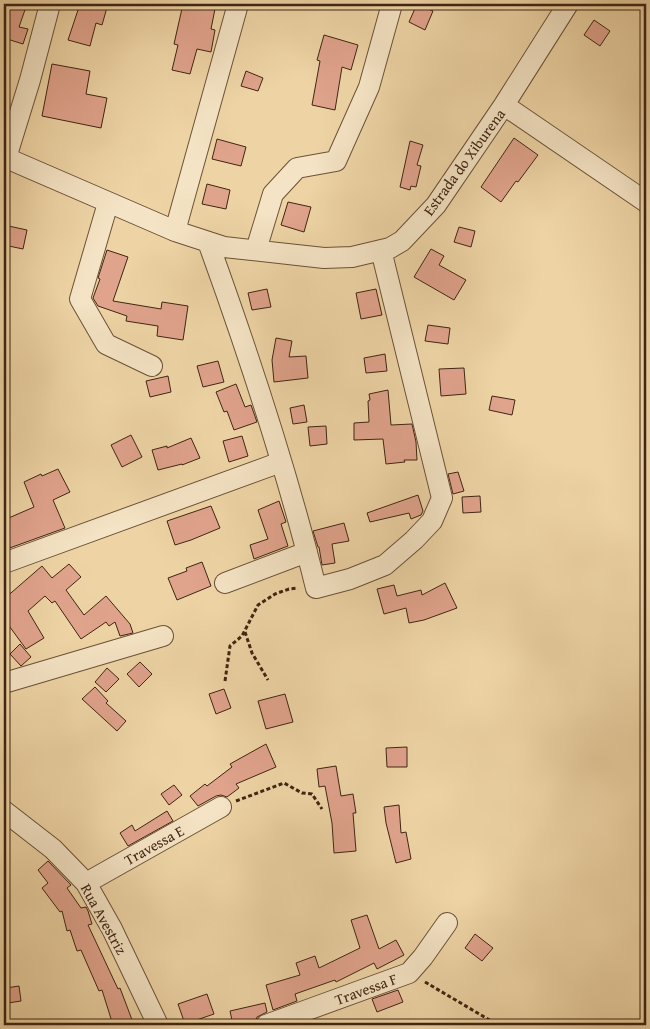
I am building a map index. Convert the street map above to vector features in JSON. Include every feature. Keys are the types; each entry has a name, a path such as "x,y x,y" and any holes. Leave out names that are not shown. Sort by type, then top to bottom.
{"street":[{"path":"5,158 30,80 50,4"},
{"path":"176,231 238,4"},
{"path":"256,250 273,194 297,168 336,160 369,87 392,4"},
{"name":"Estrada do Xiburena","path":"5,158 108,204 176,231 224,247 324,258 352,257 390,248 402,241 436,205 504,105 568,4"},
{"path":"504,105 646,202"},
{"path":"108,204 80,299 106,344 152,366"},
{"path":"208,242 237,321 282,462 316,588 350,580 385,565 414,540 432,521 442,498 381,250"},
{"path":"4,563 282,462"},
{"path":"225,583 307,552"},
{"path":"4,683 163,636"},
{"name":"Travessa E","path":"86,883 221,807"},
{"name":"Rua Avestriz","path":"4,811 53,849 86,883 112,929 158,1025"},
{"path":"409,973 423,957 446,923"},
{"name":"Travessa F","path":"266,1025 409,973"}],"path":[{"path":"225,681 230,646 242,636 258,605 275,594 289,589 316,588"},
{"path":"244,632 252,653 268,680"},
{"path":"221,807 284,783 302,793 312,794 322,808"},
{"path":"409,973 498,1025"}],"building":[{"path":"4,4 27,4 19,27 28,29 23,44 4,38"},
{"path":"80,4 108,4 102,25 96,23 90,46 68,40"},
{"path":"183,4 216,4 211,29 215,30 211,52 197,49 190,74 172,70 178,45 174,44"},
{"path":"417,4 433,11 425,30 409,22"},
{"path":"594,20 610,31 600,46 584,35"},
{"path":"324,35 358,45 351,70 342,67 335,110 312,105 320,61 317,60"},
{"path":"52,64 90,71 86,94 107,98 101,128 42,116"},
{"path":"246,71 263,78 258,91 241,86"},
{"path":"514,138 538,155 501,202 481,187"},
{"path":"217,139 246,147 241,166 212,159"},
{"path":"410,141 423,145 417,165 421,166 416,187 411,186 410,190 400,187"},
{"path":"207,184 230,190 226,209 202,204"},
{"path":"288,202 311,207 304,232 281,225"},
{"path":"4,225 27,230 23,249 4,245"},
{"path":"459,227 475,231 471,247 454,242"},
{"path":"431,249 444,256 439,265 466,280 454,300 414,277"},
{"path":"107,250 128,257 113,301 161,309 162,302 188,306 183,340 157,336 158,326 126,321 127,316 98,306 93,298"},
{"path":"267,289 271,307 252,310 248,293"},
{"path":"376,289 382,315 361,319 356,293"},
{"path":"428,325 450,328 448,344 425,341"},
{"path":"276,338 292,341 289,357 306,356 308,378 274,382 272,360"},
{"path":"385,354 387,371 366,373 364,358"},
{"path":"218,361 224,382 203,387 197,366"},
{"path":"464,368 466,394 441,396 439,369"},
{"path":"168,376 171,392 150,397 146,381"},
{"path":"236,384 245,407 251,405 257,422 234,430 227,411 224,412 216,392"},
{"path":"388,390 391,425 412,424 417,460 404,460 405,462 386,464 383,439 354,440 354,423 369,422 369,394"},
{"path":"492,396 515,400 512,415 489,410"},
{"path":"304,405 307,422 293,424 290,408"},
{"path":"326,426 327,444 310,446 308,427"},
{"path":"131,435 142,457 122,467 111,445"},
{"path":"242,436 248,456 229,462 223,441"},
{"path":"191,438 200,458 182,465 158,470 152,450 167,446 167,448"},
{"path":"58,469 70,492 53,500 65,528 4,550 4,520 34,507 24,482"},
{"path":"458,472 464,491 453,494 448,474"},
{"path":"418,495 423,511 421,515 411,519 409,513 370,522 367,513"},
{"path":"480,496 481,512 463,513 462,497"},
{"path":"279,501 286,522 281,524 288,546 254,559 250,545 268,539 258,510"},
{"path":"211,506 220,528 175,545 167,521"},
{"path":"344,523 349,541 332,544 335,563 322,565 319,547 313,531"},
{"path":"202,562 211,586 177,600 168,578 187,571 186,568"},
{"path":"69,564 81,577 66,590 84,615 106,596 130,624 133,633 120,636 115,622 109,626 106,622 81,639 55,601 52,603 45,596 28,611 44,638 26,649 4,619 4,599 42,566 52,578"},
{"path":"445,583 457,608 424,620 409,623 406,608 384,614 377,589 394,585 397,596 421,590 422,595"},
{"path":"20,644 31,657 21,666 10,654"},
{"path":"140,662 152,674 139,687 127,674"},
{"path":"107,668 119,679 106,692 95,682"},
{"path":"95,687 108,701 106,703 126,721 117,731 82,699"},
{"path":"224,689 231,708 216,714 209,694"},
{"path":"285,694 293,722 266,729 258,701"},
{"path":"266,744 276,767 236,784 239,788 227,797 216,796 198,806 190,796 232,767 230,764"},
{"path":"407,747 407,767 387,767 386,748"},
{"path":"336,766 341,796 353,794 356,813 353,813 356,851 334,853 332,823 325,786 319,787 317,769"},
{"path":"174,785 182,795 169,805 161,794"},
{"path":"399,805 401,833 406,832 411,859 396,863 384,807"},
{"path":"167,811 173,821 128,846 120,833 132,825 135,831"},
{"path":"48,861 71,885 67,888 81,908 86,907 92,924 88,925 118,989 120,988 134,1025 113,1025 102,990 99,991 81,950 77,951 70,930 67,931 62,911 60,912 42,888 48,883 38,870"},
{"path":"367,915 379,949 396,940 404,955 377,969 374,963 336,982 335,980 295,994 297,1001 273,1010 266,985 300,975 296,963 315,956 319,968 360,948 351,920"},
{"path":"475,934 493,948 482,961 465,948"},
{"path":"19,986 21,1001 8,1003 6,988"},
{"path":"398,990 403,1002 377,1012 372,999"},
{"path":"207,994 214,1014 185,1024 178,1004"},
{"path":"265,1003 267,1012 257,1017 255,1022 233,1025 230,1011"}]}
